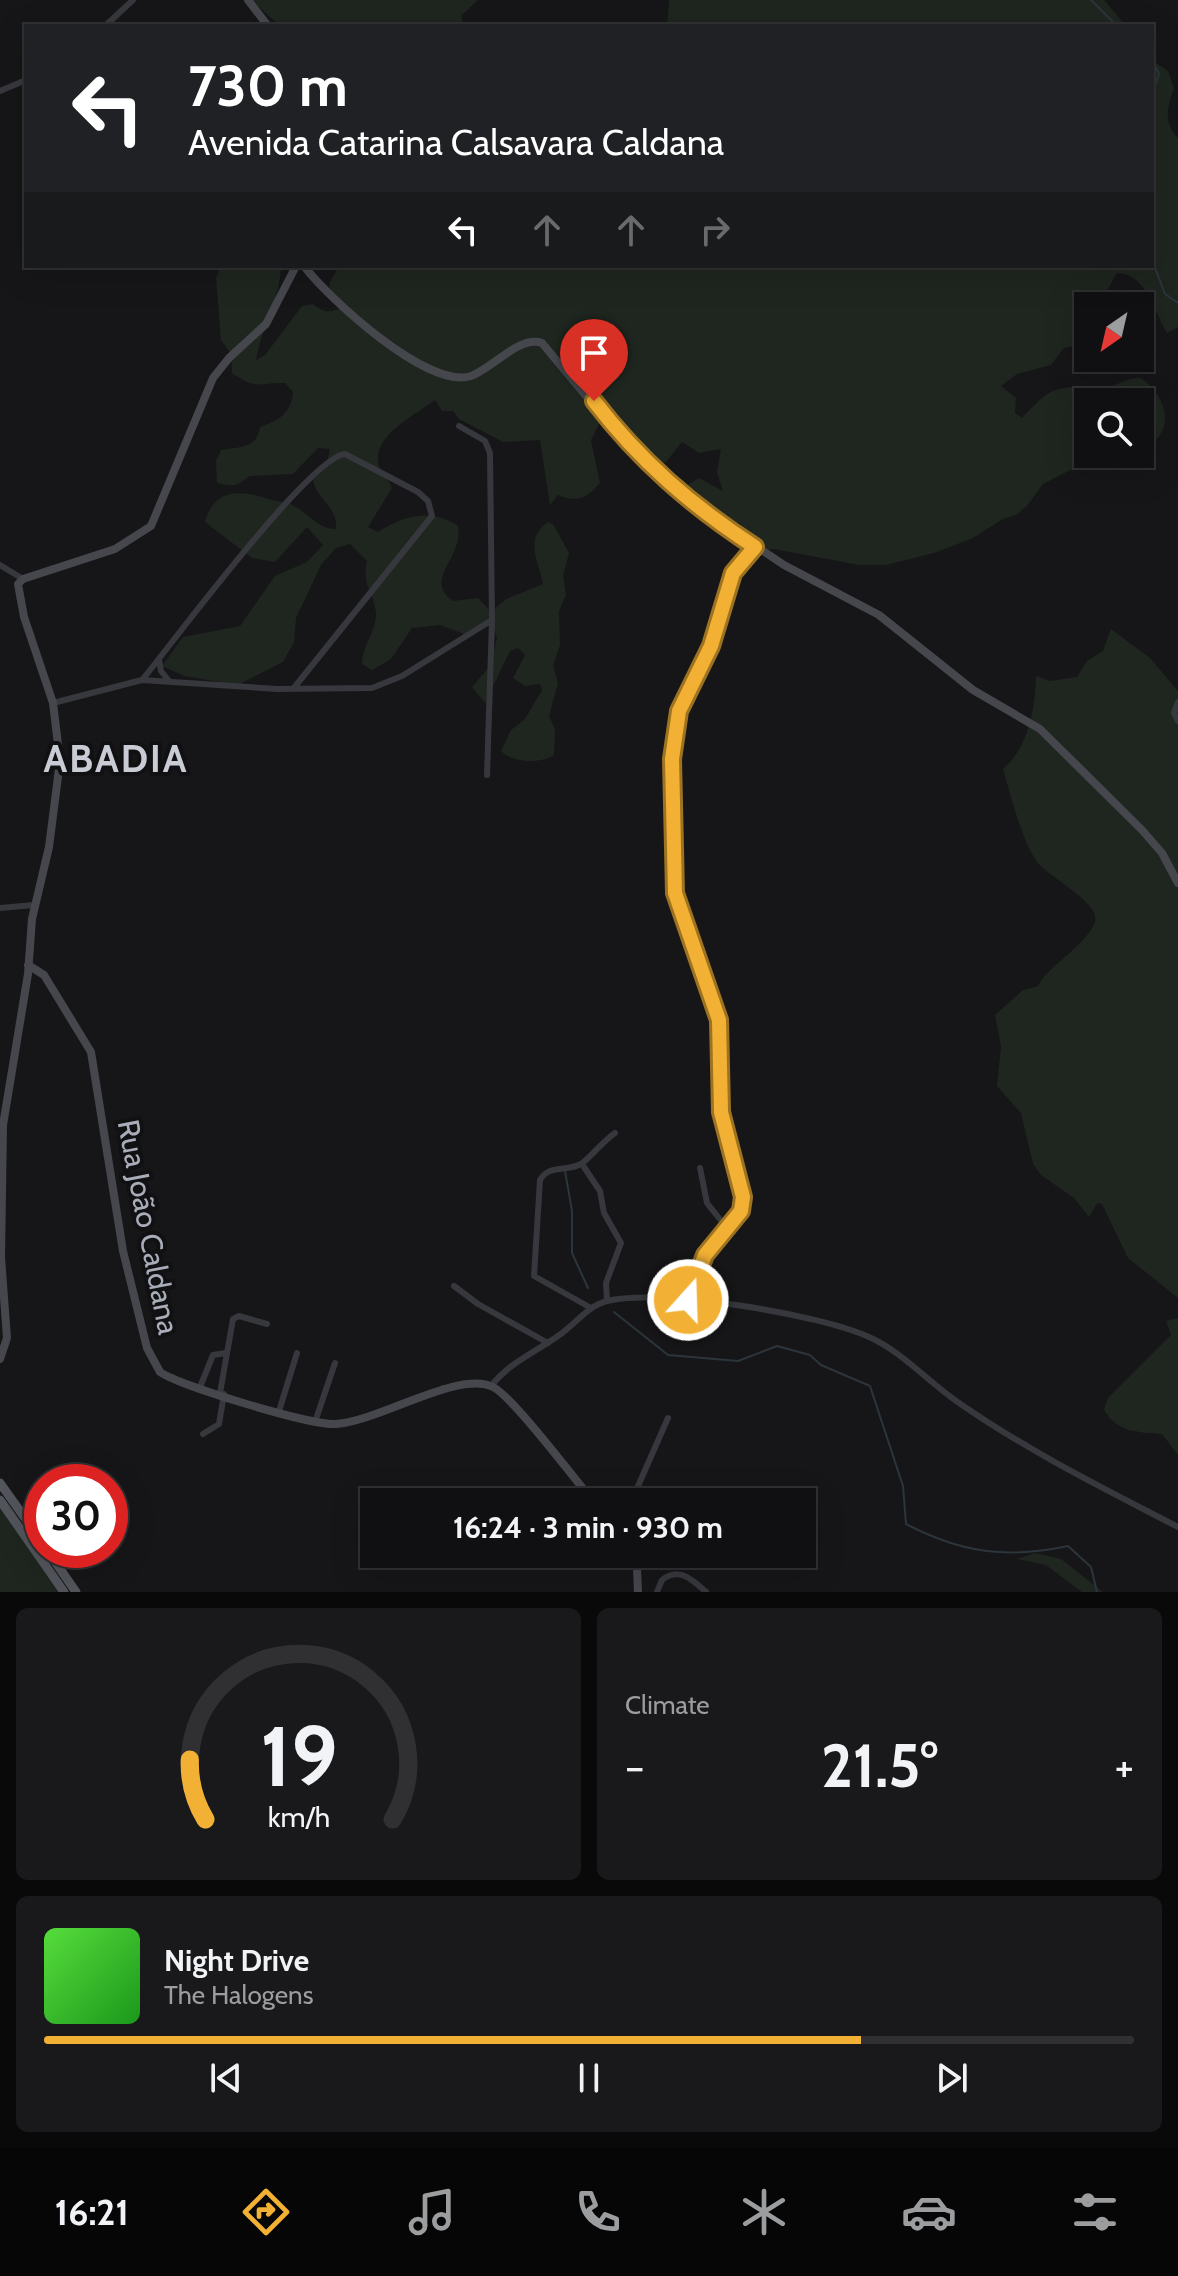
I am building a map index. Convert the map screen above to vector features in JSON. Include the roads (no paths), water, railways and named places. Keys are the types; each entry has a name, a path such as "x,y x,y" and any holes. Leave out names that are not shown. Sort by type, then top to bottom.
{"main road":[{"path":"0,1477 24,1511"},
{"path":"0,1483 24,1517"},
{"path":"0,1500 64,1592"},
{"path":"60,1568 76,1592"}],"street":[{"path":"107,24 133,0"},
{"path":"248,0 266,24"},
{"path":"0,91 24,81"},
{"path":"0,1359 7,1327 1,1257 3,1125 28,969 34,905 58,790 59,742 53,703 19,597 18,584 23,579 115,549 151,526 213,378 229,358 266,324 295,268"},
{"path":"305,268 317,284 381,340 443,373 470,376 526,343 537,341 546,346 650,467 687,500 755,547 879,615 973,690 1040,729 1162,853 1178,883"},
{"path":"459,426 485,441 490,453 492,620 487,775"},
{"path":"142,680 299,490 331,457 345,454 418,492 428,501 432,516 293,689"},
{"path":"688,1300 705,1255 741,1211 743,1197 721,1112 719,1020 675,893 672,759 679,711 711,646 733,573 755,547"},
{"path":"0,565 23,579"},
{"path":"53,703 142,680 293,689 372,688 387,685 492,620"},
{"path":"159,660 161,671 169,681"},
{"path":"1178,702 1174,713 1178,721"},
{"path":"0,908 34,905"},
{"name":"Rua João Caldana","path":"28,969 38,969 49,983 91,1052 113,1205 150,1359 166,1376 333,1425 380,1415 455,1385 469,1382 491,1386"},
{"path":"591,1308 538,1279 532,1271 541,1176 550,1170 582,1164 597,1145 615,1133"},
{"path":"582,1164 597,1185 604,1213 621,1243 606,1283 607,1301"},
{"path":"700,1168 707,1203 726,1227"},
{"path":"454,1286 478,1304 548,1343"},
{"path":"582,1488 506,1398 491,1386 507,1368 548,1343 591,1308 607,1301 688,1300 805,1318 874,1339 960,1404 1030,1449 1178,1527"},
{"path":"203,1434 219,1424 230,1326 236,1316 267,1324"},
{"path":"0,1338 7,1327"},
{"path":"200,1387 213,1355 226,1353"},
{"path":"279,1411 297,1353"},
{"path":"315,1422 335,1363"},
{"path":"637,1488 668,1418"},
{"path":"637,1568 638,1592"},
{"path":"657,1592 662,1580 676,1574 686,1575 706,1592"}],"waterway":[{"path":"1091,0 1115,24"},
{"path":"1154,63 1159,74 1154,88"},
{"path":"1154,265 1165,294 1178,303"},
{"path":"565,1171 572,1211 572,1253 588,1288"},
{"path":"614,1312 668,1355 738,1361 777,1346 810,1355 821,1365 870,1386 903,1486 906,1524 946,1542 985,1551 1025,1552 1068,1546 1091,1567 1097,1592"}],"district":[{"name":"ABADIA","path":"116,759"}]}
